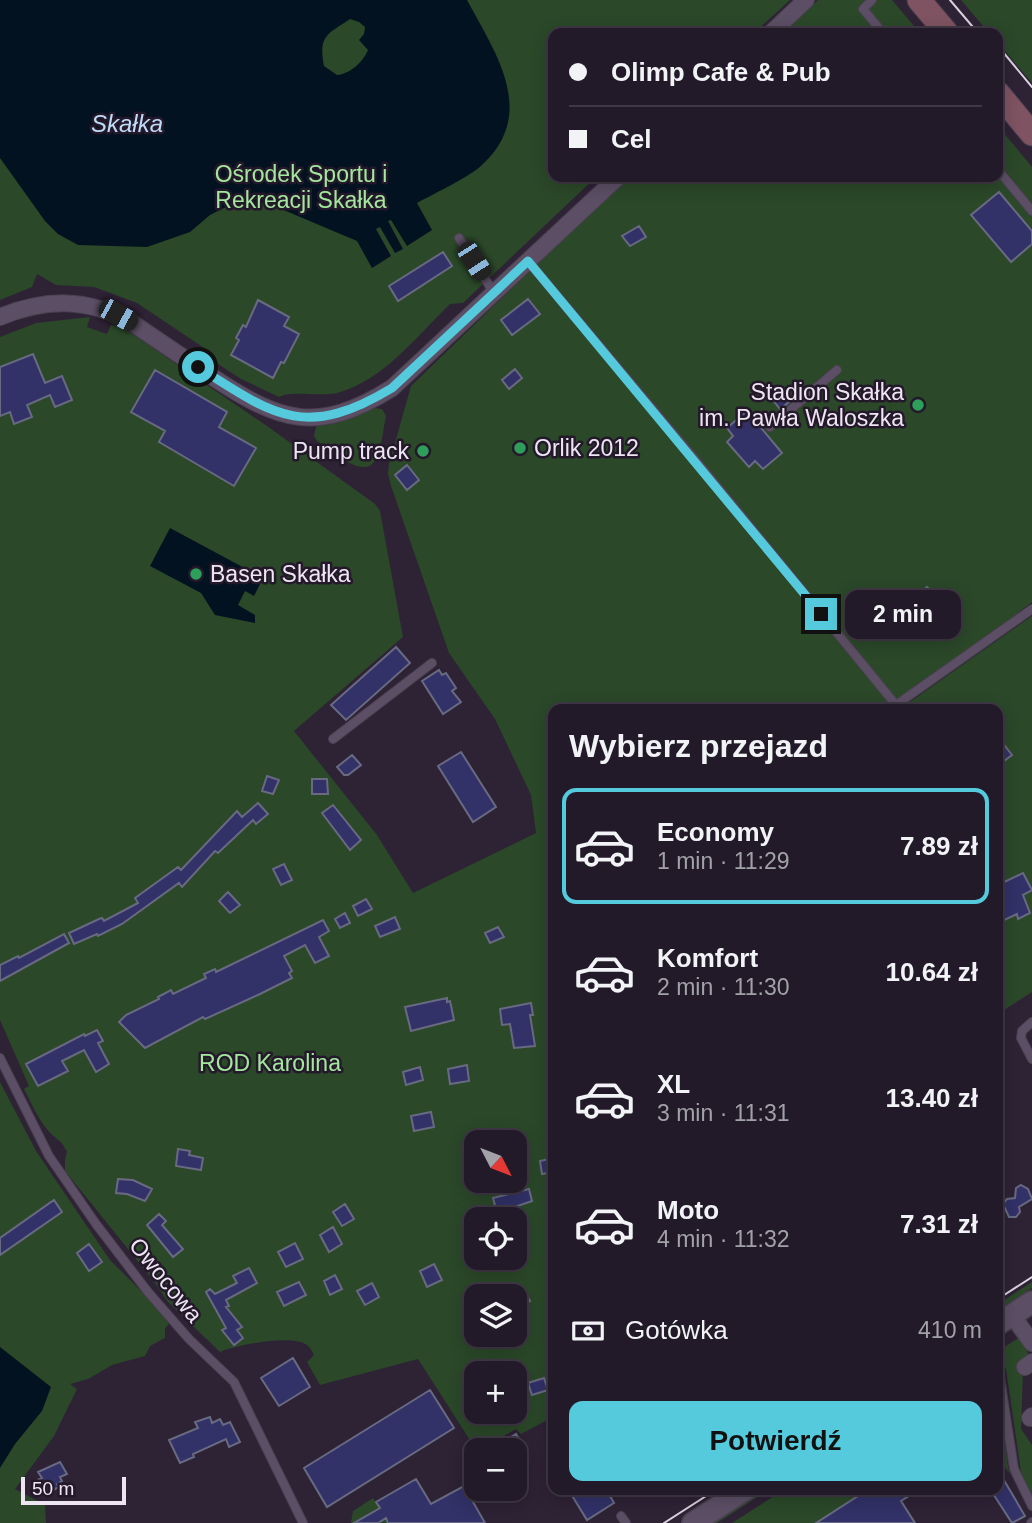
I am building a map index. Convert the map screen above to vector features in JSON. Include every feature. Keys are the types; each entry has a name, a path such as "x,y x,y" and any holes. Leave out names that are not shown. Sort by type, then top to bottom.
{"main road":[{"path":"919,0 943,28"},
{"path":"1003,99 1032,134"}],"street":[{"path":"776,28 806,0"},
{"path":"0,317 39,304 83,303 131,322 254,403 288,416 330,416 368,403 392,388 613,182"},
{"path":"1032,1302 1005,1320 1032,1343"},
{"path":"693,1523 737,1495"}],"lane":[{"path":"872,0 863,9 879,28"},
{"path":"1003,176 1032,211"},
{"path":"459,238 494,293"},
{"path":"528,261 895,704"},
{"path":"770,427 837,370"},
{"path":"897,704 1032,609"},
{"path":"333,739 432,663"},
{"path":"1032,1022 1022,1031 1021,1038 1032,1059"},
{"name":"Owocowa","path":"0,1058 49,1156 96,1224 148,1292 189,1339 234,1382 303,1523"},
{"path":"1003,1398 1014,1469 1032,1506"}],"green space":[{"name":"Ośrodek Sportu i Rekreacji Skałka","path":"0,0 790,0 759,28 548,28 548,182 591,182 463,303 450,304 398,356 354,387 337,393 291,394 279,397 241,379 209,358 207,350 137,303 94,287 56,285 37,274 32,287 0,300"},
{"path":"818,0 892,0 916,28 788,28"},
{"path":"961,0 1032,0 1032,83 1003,49 1003,28 985,28"},
{"name":"ROD Karolina","path":"1003,132 1032,167 1032,602 899,704 548,704 548,1420 521,1434 516,1429 500,1438 469,1438 418,1359 320,1385 307,1362 314,1355 309,1347 301,1342 279,1340 220,1352 168,1302 65,1171 67,1152 34,1109 24,1089 29,1086 0,1020 0,337 36,323 90,317 87,327 107,334 111,325 122,327 375,504 380,511 403,637 294,731 377,835 413,893 536,833 531,795 495,719 449,653 391,486 389,464 411,386 622,182 1003,182"},
{"path":"375,408 382,409 386,416 379,450 370,466 363,467 346,461 314,436 318,424 345,420"},
{"path":"1032,616 1032,992 1003,1011 1003,704 907,704"},
{"path":"0,1082 36,1151 110,1260 147,1297 169,1324 165,1328 165,1338 150,1346 145,1356 112,1365 88,1379 70,1384 77,1389 54,1436 15,1489 45,1505 46,1523 0,1523"},
{"path":"1032,1282 1032,1288 1003,1307 1003,1301"},
{"path":"1020,1337 1028,1353 1023,1372 1021,1429 1032,1445 1032,1498 1021,1472 1003,1348"},
{"path":"1003,1427 1009,1473 1003,1465"},
{"path":"751,1495 761,1495 717,1523 707,1523"},
{"path":"776,1495 860,1495 816,1523 732,1523"},
{"path":"373,1498 388,1523 351,1523 353,1511"}],"water":[{"name":"Skałka","path":"0,0 467,0 499,62 510,104 507,125 499,145 482,165 417,203 432,230 407,246 391,220 388,221 403,249 395,253 380,227 376,229 391,256 372,268 357,241 267,203 228,206 210,215 190,232 147,247 78,245 58,234 45,221 0,158","holes":["350,19 365,27 359,40 368,50 356,67 337,75 324,66 322,48 326,36"]},
{"path":"170,528 263,578 254,596 245,591 238,605 255,615 255,623 215,615 201,593 150,566"},
{"path":"0,1347 51,1387 42,1411 15,1444 0,1468"}],"building":[{"path":"999,192 1032,231 1032,244 1011,262 971,215"},
{"path":"639,226 646,237 630,246 622,236"},
{"path":"443,252 452,266 398,301 389,286"},
{"path":"528,299 540,314 512,335 501,320"},
{"path":"258,300 289,317 284,326 299,334 273,378 231,355 239,340 236,338 243,325 246,327"},
{"path":"33,354 45,383 62,376 72,400 55,407 50,395 27,405 32,417 14,424 10,412 0,416 0,367"},
{"path":"515,369 522,378 509,389 502,380"},
{"path":"155,370 227,412 219,427 256,448 234,486 159,442 165,431 131,412"},
{"path":"766,391 780,392 789,402 780,409"},
{"path":"747,411 782,453 763,469 755,461 749,467 727,442 733,436 727,428"},
{"path":"407,465 419,480 407,490 395,475"},
{"path":"927,587 938,598 924,611 914,600"},
{"path":"396,647 410,663 346,720 331,705"},
{"path":"439,670 442,675 446,673 456,688 452,691 461,702 443,714 422,681"},
{"path":"1003,743 1012,755 1003,760"},
{"path":"461,752 496,807 473,822 438,766"},
{"path":"352,755 361,765 344,775 337,767"},
{"path":"267,776 279,780 273,794 262,791"},
{"path":"312,779 327,779 328,794 312,794"},
{"path":"258,803 268,814 256,824 253,820 218,853 215,851 182,887 179,883 122,924 74,944 69,933 99,919 104,921 138,903 135,898 178,867 181,870 237,811 242,817"},
{"path":"333,805 361,840 350,850 322,813"},
{"path":"284,864 292,880 281,885 273,869"},
{"path":"1023,873 1032,890 1023,895 1030,913 1018,919 1017,914 1003,921 1003,883"},
{"path":"228,892 240,905 230,913 219,901"},
{"path":"366,899 372,909 358,916 353,906"},
{"path":"345,913 350,923 340,928 335,919"},
{"path":"395,917 400,929 380,937 375,926"},
{"path":"323,920 329,931 319,937 329,956 315,963 305,945 284,956 292,971 289,973 292,978 260,994 205,1019 203,1017 145,1048 119,1022 126,1015 171,990 173,994 206,978 204,974 215,969 216,972"},
{"path":"498,927 504,937 490,943 485,933"},
{"path":"64,934 69,943 0,981 0,965"},
{"path":"447,998 454,1020 411,1031 405,1007"},
{"path":"531,1003 533,1015 530,1015 535,1046 514,1048 510,1024 502,1025 500,1009"},
{"path":"97,1030 103,1041 98,1043 109,1064 96,1072 84,1050 62,1061 68,1071 38,1086 26,1064"},
{"path":"467,1065 469,1081 450,1084 448,1069"},
{"path":"420,1067 423,1080 406,1085 403,1072"},
{"path":"431,1112 434,1127 414,1131 411,1116"},
{"path":"178,1149 190,1151 189,1155 203,1158 201,1170 176,1166"},
{"path":"548,1159 548,1173 542,1174 540,1161"},
{"path":"118,1179 133,1180 152,1189 145,1201 116,1193"},
{"path":"1021,1185 1028,1189 1032,1199 1019,1207 1020,1212 1016,1217 1009,1217 1003,1204 1007,1199 1015,1198 1016,1188"},
{"path":"527,1190 532,1201 514,1207 495,1207 493,1198 509,1194 527,1194"},
{"path":"54,1200 62,1212 0,1255 0,1238"},
{"path":"345,1204 354,1219 342,1226 333,1212"},
{"path":"159,1214 166,1221 162,1225 183,1249 173,1257 147,1225"},
{"path":"333,1227 342,1244 329,1252 320,1235"},
{"path":"295,1243 303,1259 286,1267 278,1252"},
{"path":"89,1244 102,1262 89,1271 77,1253"},
{"path":"434,1264 442,1280 427,1287 420,1271"},
{"path":"249,1268 257,1283 226,1300 229,1306 226,1307 242,1327 237,1330 243,1338 234,1345 222,1330 226,1328 206,1292 210,1289 215,1294 237,1283 233,1276"},
{"path":"335,1275 342,1289 330,1295 324,1281"},
{"path":"299,1282 306,1295 284,1306 277,1292"},
{"path":"372,1283 379,1297 365,1305 357,1291"},
{"path":"293,1358 310,1387 279,1406 261,1378"},
{"path":"544,1378 548,1390 532,1395 528,1383"},
{"path":"430,1390 454,1428 327,1507 304,1468"},
{"path":"210,1417 212,1423 220,1419 223,1425 230,1422 240,1442 229,1447 226,1439 180,1463 169,1440 198,1428 195,1422"},
{"path":"60,1462 67,1474 60,1477 62,1481 57,1484 59,1487 46,1494 38,1480 42,1478 38,1472"},
{"path":"416,1479 431,1504 464,1486 464,1501 473,1501 485,1523 388,1523 386,1518 378,1523 354,1523 380,1508 376,1502"},
{"path":"1003,1479 1025,1516 1012,1523 994,1495 1003,1495"},
{"path":"572,1495 609,1495 614,1503 587,1520"},
{"path":"860,1495 910,1495 901,1501 915,1523 816,1523"}],"tram line":[{"path":"950,0 974,28"},
{"path":"1003,52 1032,87"},
{"path":"1003,1296 1032,1277"},
{"path":"664,1523 708,1495"}],"place":[{"name":"Stadion Skałka im. Pawła Waloszka","path":"918,405"},
{"name":"Orlik 2012","path":"520,448"},
{"name":"Pump track","path":"423,451"},
{"name":"Basen Skałka","path":"196,574"}],"route":[{"path":"198,367 240,396 270,411 288,416 309,417 330,416 348,411 368,403 392,388 528,261 821,614"}]}
